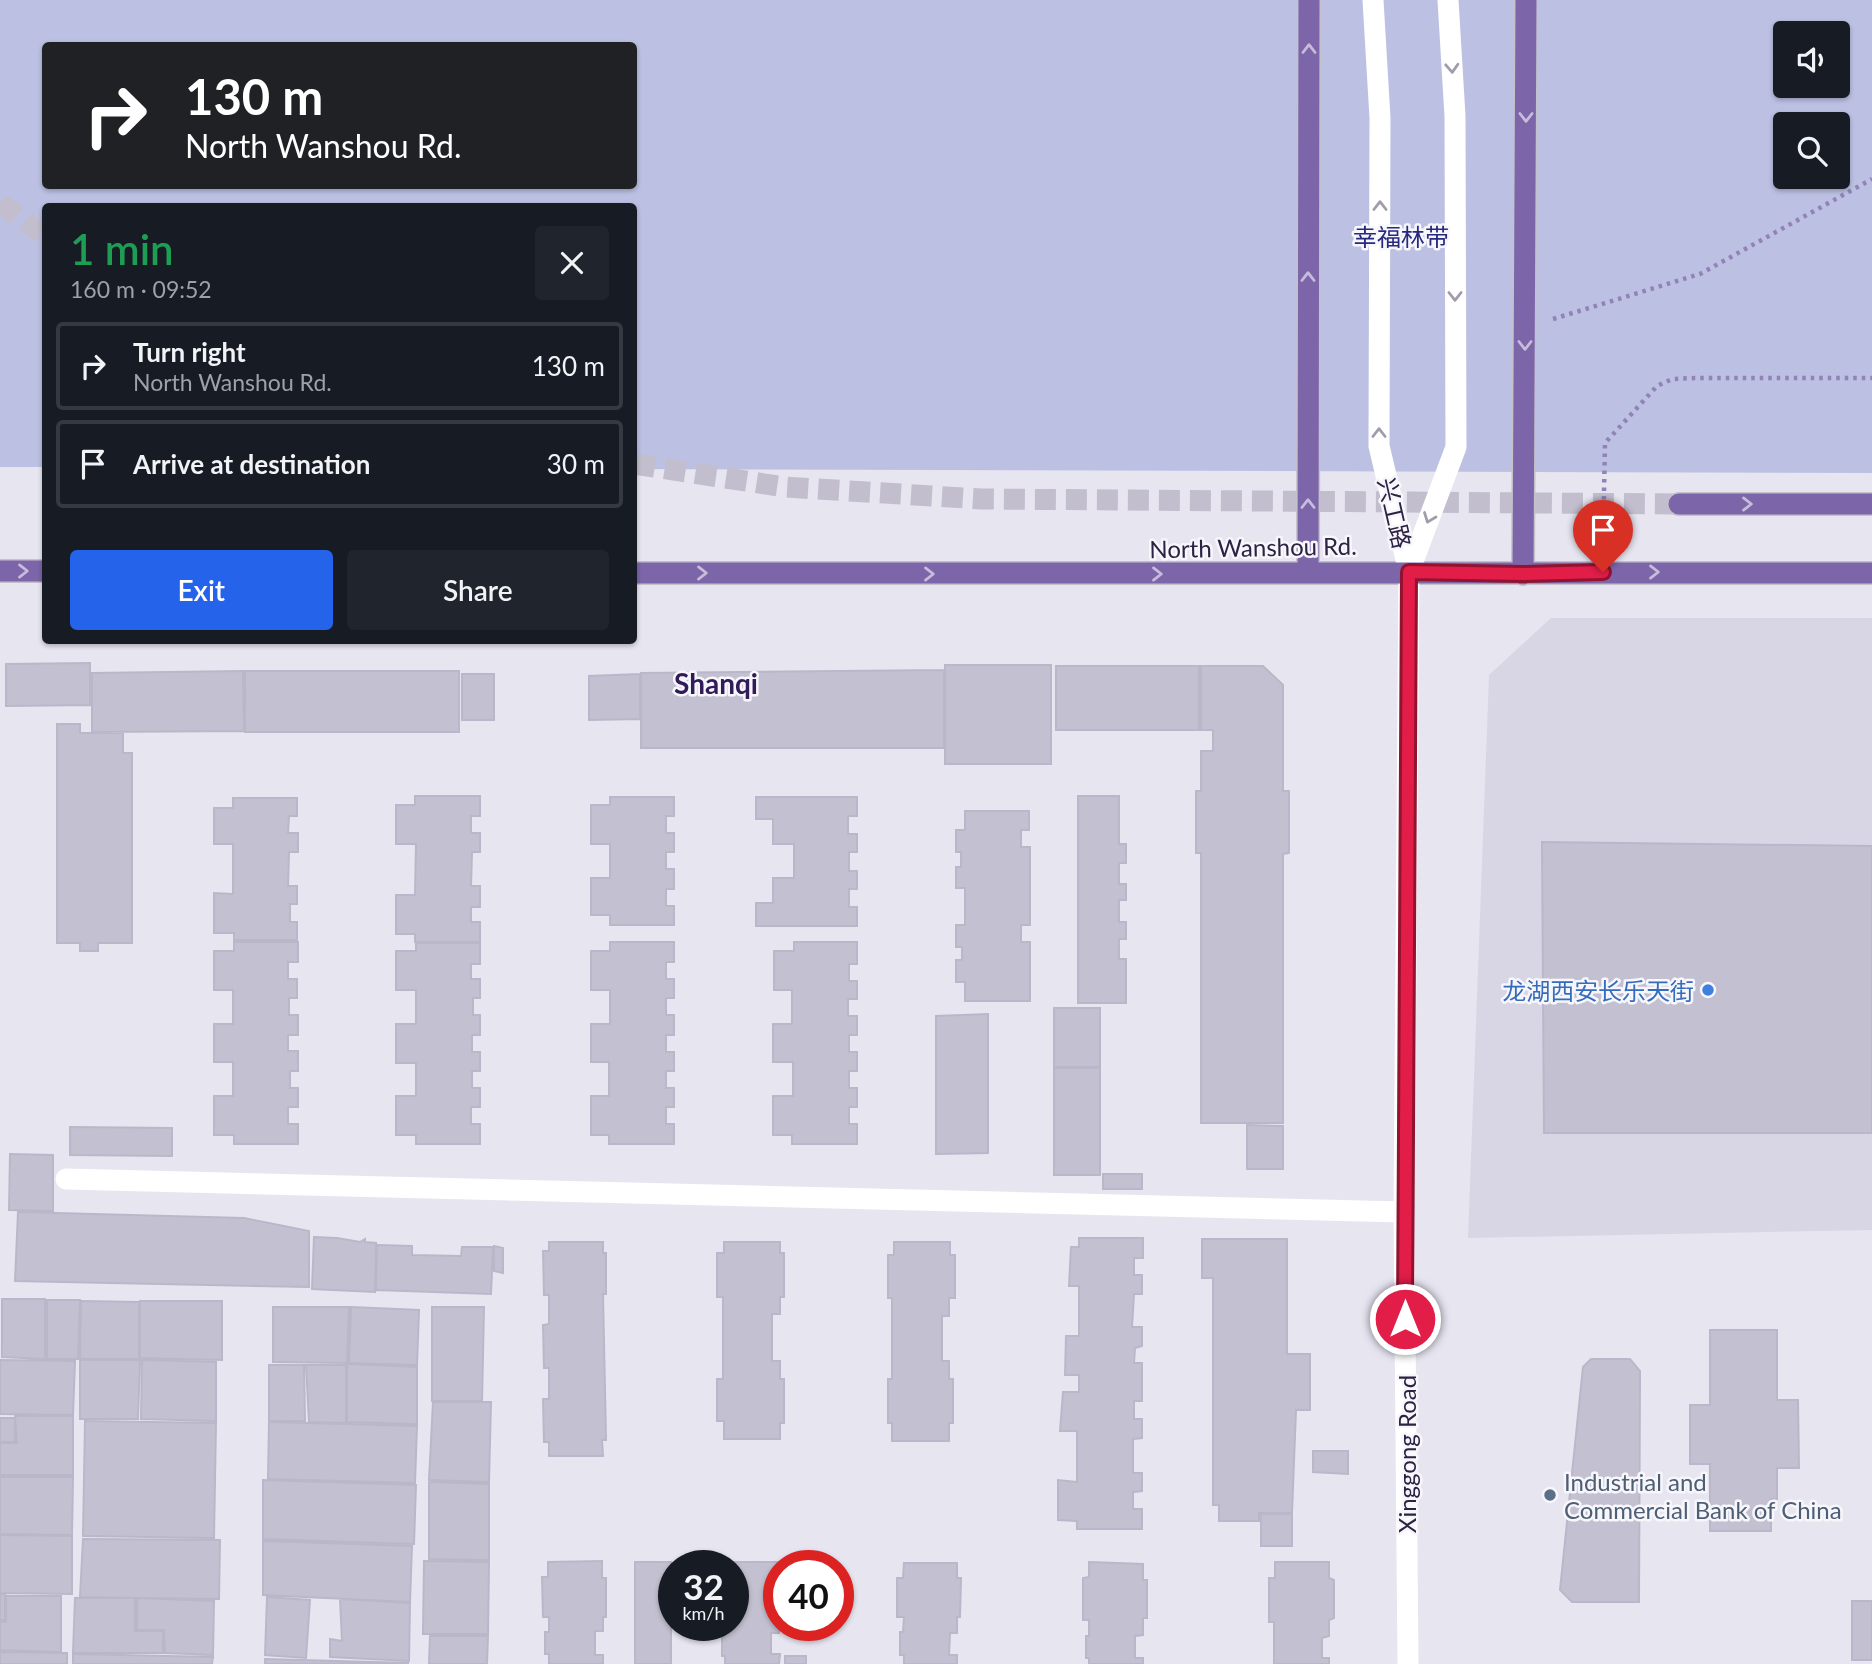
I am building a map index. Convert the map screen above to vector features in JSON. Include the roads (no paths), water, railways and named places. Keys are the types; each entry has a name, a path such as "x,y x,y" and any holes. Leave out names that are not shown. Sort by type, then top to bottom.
{"main road":[{"path":"1308,573 1309,0"},
{"path":"1523,574 1526,0"},
{"path":"1679,503 1872,504"},
{"path":"0,571 42,571"},
{"name":"North Wanshou Rd.","path":"637,573 1872,573"}],"street":[{"name":"兴工路","path":"1373,0 1380,118 1379,446 1409,572"},
{"name":"兴工路","path":"1409,572 1456,447 1455,116 1448,0"},
{"name":"Xinggong Road","path":"1408,1664 1404,1212 1409,572"},
{"path":"66,1179 1404,1212"}],"tunnel":[{"path":"0,203 42,234"},
{"path":"637,464 785,487 981,499 1679,504"}],"place":[{"name":"龙湖西安长乐天街","path":"1708,990"},
{"name":"Industrial and Commercial Bank of China","path":"1550,1495"}],"district":[{"name":"Shanqi","path":"716,683"}],"park label":[{"name":"幸福林带","path":"1401,236"}]}
